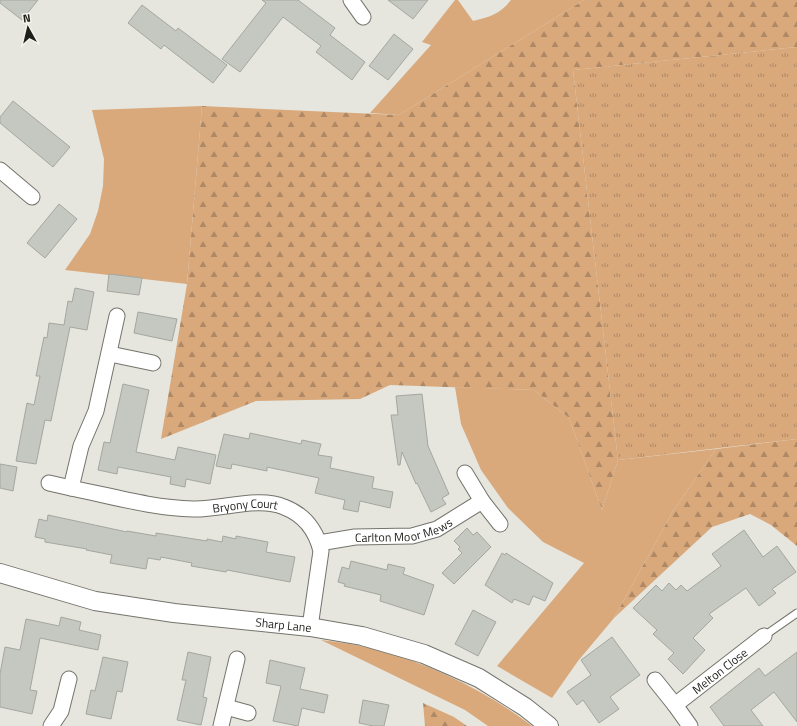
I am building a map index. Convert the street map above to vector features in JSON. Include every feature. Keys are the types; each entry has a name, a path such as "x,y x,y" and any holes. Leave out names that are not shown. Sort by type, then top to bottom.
{"street":[{"path":"351,0 363,17"},
{"path":"0,170 32,197"},
{"path":"70,488 81,446 96,411 118,316"},
{"path":"110,354 153,363"},
{"path":"465,473 482,501 500,524"},
{"name":"Bryony Court","path":"49,483 157,506 194,509 264,503 283,506 300,514 312,529 319,542 321,551 310,627"},
{"name":"Carlton Moor Mews","path":"319,542 355,537 412,536 437,529 482,501"},
{"name":"Sharp Lane","path":"0,573 94,601 174,613 310,627 362,636 424,654 479,678 525,707 549,726"},
{"name":"Melton Close","path":"675,705 764,636"},
{"path":"222,726 237,659"},
{"path":"51,726 61,711 69,679"},
{"path":"655,680 690,726"},
{"path":"226,707 248,713"}],"lane":[{"path":"764,636 797,613"}],"green space":[{"path":"455,0 458,0 473,21 499,12 511,0 584,0 399,115 370,113 431,45 422,42"},
{"path":"584,0 797,0 797,47 573,70 618,460 602,510 569,418 534,390 390,385 360,399 256,401 161,439 187,284 202,106 399,115"},
{"path":"797,47 797,439 618,460 573,70"},
{"path":"202,106 187,284 65,270 90,234 98,211 103,186 104,159 92,110"},
{"path":"455,387 534,390 569,418 602,510 618,460 716,449 673,511 614,618 578,661 552,698 497,666 584,563 543,542 508,508 481,470 461,424"},
{"path":"797,439 797,546 771,525 750,514 712,527 614,618 673,511 716,449"},
{"path":"321,640 375,649 417,662 477,690 496,701 532,726 488,726 465,710"},
{"path":"423,703 454,717 467,726 425,726"}],"building":[{"path":"0,0 38,0 22,20 0,3"},
{"path":"262,0 298,0 335,28 330,35 365,62 352,80 316,52 321,46 283,17 240,72 222,59 266,3"},
{"path":"388,0 428,0 413,19"},
{"path":"142,5 176,31 178,28 227,65 213,83 164,45 161,49 128,23"},
{"path":"394,34 413,49 388,80 369,66"},
{"path":"13,101 70,147 53,167 0,123 0,117"},
{"path":"59,204 77,219 45,258 27,243"},
{"path":"109,274 142,278 139,295 107,291"},
{"path":"75,288 94,292 87,330 70,327 51,421 45,420 36,464 16,461 27,403 34,405 40,376 36,376 44,337 47,338 49,323 64,325 68,301 72,302"},
{"path":"138,312 177,319 172,341 134,333"},
{"path":"123,384 149,390 136,452 175,460 178,447 216,455 210,484 186,479 185,487 170,484 171,477 118,467 117,474 98,470 104,442 110,443"},
{"path":"422,394 428,446 449,494 442,498 446,504 431,512 417,483 416,484 402,452 400,465 398,465 391,415 398,415 396,396"},
{"path":"250,433 301,444 302,440 321,444 318,455 332,457 330,468 374,477 372,488 393,492 390,508 360,501 358,512 343,509 345,500 315,493 319,478 267,467 267,471 232,464 231,469 216,466 224,434 249,439"},
{"path":"0,464 17,467 13,491 0,488"},
{"path":"48,515 127,532 156,536 156,533 222,542 223,536 236,539 236,536 268,542 266,552 295,557 290,582 227,570 226,572 191,566 192,563 161,557 160,560 148,558 146,569 110,563 112,555 45,542 45,539 35,537 39,519 47,521"},
{"path":"467,528 473,535 477,532 491,547 454,584 442,573 462,553 458,549 460,547 454,541"},
{"path":"744,530 763,557 777,546 796,572 772,589 776,593 759,606 746,588 709,614 713,618 693,638 705,650 683,674 668,659 674,653 653,634 657,630 633,608 656,585 662,591 669,583 676,590 681,585 687,591 721,566 712,554"},
{"path":"502,553 505,555 506,553 553,583 545,601 533,596 529,605 514,599 512,603 485,585"},
{"path":"351,561 387,570 388,564 405,568 403,574 434,585 424,615 380,601 381,595 344,586 345,584 338,582 342,567 349,569"},
{"path":"473,610 496,622 478,656 455,644"},
{"path":"61,617 81,622 79,630 101,635 98,650 40,638 30,690 37,691 32,714 0,707 0,674 5,647 20,650 26,619 59,626"},
{"path":"612,637 640,675 610,697 619,709 599,723 583,700 577,705 567,692 591,675 581,660"},
{"path":"188,652 211,657 203,697 207,698 201,725 177,720 186,680 182,680"},
{"path":"797,652 797,722 774,692 751,710 763,726 724,726 710,707 759,668 765,676"},
{"path":"103,657 128,662 122,692 117,691 111,719 86,714 91,690 95,691"},
{"path":"270,660 305,668 300,689 328,695 324,713 302,708 298,726 273,721 281,686 266,683"},
{"path":"363,700 389,705 384,726 373,726 359,723"}]}
